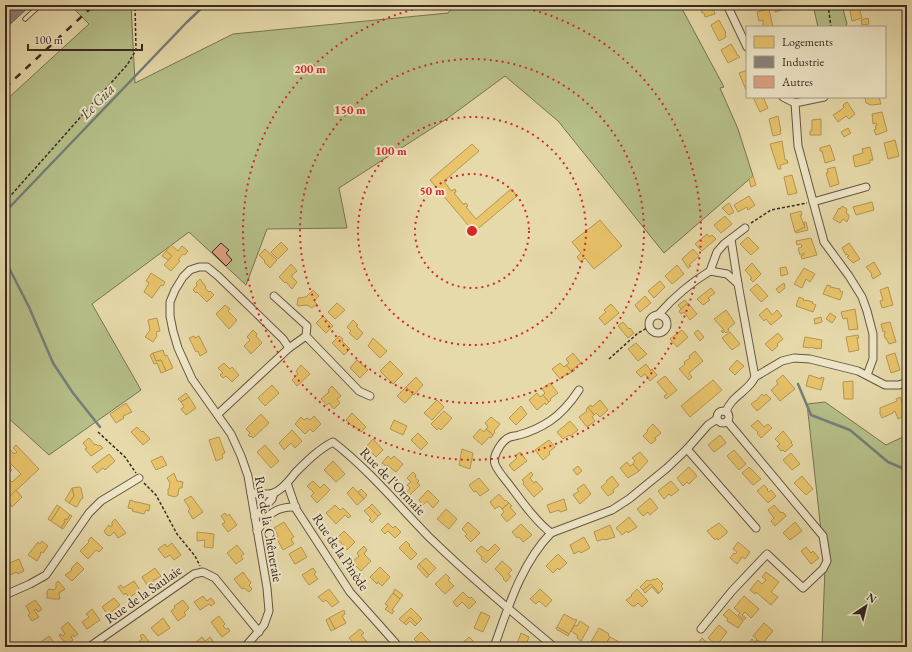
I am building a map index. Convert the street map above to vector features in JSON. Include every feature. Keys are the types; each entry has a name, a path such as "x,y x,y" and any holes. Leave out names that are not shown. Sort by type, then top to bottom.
{"street":[{"path":"727,5 746,45"},
{"path":"785,98 795,103 819,98"},
{"path":"795,103 798,146 824,242 862,297 867,311 873,334 873,360 867,375"},
{"path":"813,202 866,187"},
{"path":"710,271 717,252 724,244 745,228"},
{"path":"731,240 756,377"},
{"name":"Rue de la Chêneraie","path":"245,647 264,625 269,611 267,588 248,476 231,434 192,379 178,348 170,316 170,302 175,290 183,277 190,270 199,267 207,267 283,339 289,348"},
{"path":"659,314 667,319 666,328 659,333 654,332 649,327 651,318 659,314 674,299 710,271 727,274 738,284"},
{"path":"218,414 289,348 306,336 307,326 274,296"},
{"path":"306,336 358,391 370,396"},
{"path":"726,412 732,401 753,383 756,377 782,362 794,358 810,359 858,371 884,386 899,385 907,382"},
{"path":"551,534 543,527 503,476 495,464 496,454 504,441 510,437 537,428 550,421 572,402 579,390"},
{"path":"718,419 717,416 719,412 726,412"},
{"path":"726,412 729,417 727,421"},
{"path":"718,419 722,423 727,421"},
{"path":"494,647 508,609 529,563 539,546 551,534 612,510 636,494 687,450 708,425 718,419"},
{"path":"701,629 732,591 767,554 803,588 823,569 827,561 823,536 727,421"},
{"name":"Rue de l'Ormaie","path":"255,517 272,499 274,493 287,483 296,472 324,446 333,442 347,453 451,558 508,609"},
{"path":"687,450 756,528"},
{"path":"5,595 46,575 89,513 101,501 139,478"},
{"name":"Rue de la Pinède","path":"287,483 296,507 350,592 399,647"},
{"path":"251,493 274,493"},
{"path":"257,531 267,516 274,511 283,508 296,507"},
{"name":"Rue de la Saulaie","path":"89,647 194,574 203,572 214,578 259,632"},
{"path":"508,609 554,647"}],"lane":[{"path":"25,19 37,8 38,5"}],"path":[{"path":"5,202 126,65 136,50 136,5"},
{"path":"828,5 832,26"},
{"path":"745,228 770,210 813,202"},
{"path":"609,360 638,334 649,327"},
{"path":"98,432 124,457 139,478 156,495 177,534 195,556 203,572"}],"green space":[{"path":"70,5 131,5 135,83 233,34 448,13 454,5 680,5 724,87 720,88 738,129 753,176 664,253 558,121 505,76 448,118 339,188 347,228 267,229 246,285 189,232 92,304 141,390 49,455 5,415 5,101 89,24"},
{"path":"813,5 842,5 847,24 846,26 818,26"},
{"path":"825,402 886,445 907,435 907,647 822,647 825,567 807,404"}],"building: Logements":[{"path":"712,5 715,14 705,17 700,6"},
{"path":"749,5 764,5 764,6 751,10"},
{"path":"774,5 781,5 782,10 775,12"},
{"path":"849,6 865,6 859,7 862,18 852,21"},
{"path":"769,9 773,26 763,26 763,20 759,21 757,12"},
{"path":"868,18 869,24 862,25 861,20"},
{"path":"719,20 726,33 726,37 719,41 711,25"},
{"path":"731,44 737,55 740,57 728,63 721,50"},
{"path":"746,70 746,90 739,73"},
{"path":"753,98 763,98 768,108 760,112"},
{"path":"865,98 879,98 881,104 871,105 866,103"},
{"path":"847,102 855,114 849,119 846,116 838,122 833,115 841,110 844,107 843,105"},
{"path":"882,112 887,131 876,135 874,130 876,129 875,126 877,125 876,123 873,124 872,114"},
{"path":"778,116 781,134 773,136 769,119"},
{"path":"821,119 821,135 810,135 810,131 812,131 812,120"},
{"path":"848,128 851,133 844,137 841,132"},
{"path":"895,140 899,156 888,159 884,143"},
{"path":"782,141 785,160 787,160 788,163 780,165 781,169 778,169 770,144"},
{"path":"472,144 479,151 444,181 451,191 455,189 456,192 454,193 464,205 465,203 467,204 468,206 466,207 476,219 511,189 517,196 474,232 430,180"},
{"path":"830,145 835,160 825,163 820,148"},
{"path":"870,147 873,160 870,160 870,163 855,167 853,156 863,153 862,149"},
{"path":"835,167 839,184 830,187 826,173 828,173 827,169"},
{"path":"792,175 797,193 788,195 784,177"},
{"path":"753,176 756,185 751,187 749,179"},
{"path":"749,196 755,205 748,210 747,207 738,212 734,205"},
{"path":"872,202 874,210 856,215 853,207"},
{"path":"729,203 734,212 729,215 722,208"},
{"path":"842,206 847,209 846,213 849,217 847,222 843,219 840,223 833,219 839,208 840,209"},
{"path":"801,211 802,215 800,215 805,227 795,232 790,214"},
{"path":"725,216 732,224 721,233 714,225"},
{"path":"600,220 622,246 594,269 585,258 581,262 577,257 581,253 572,242"},
{"path":"804,222 806,222 808,230 796,233 795,232 805,227"},
{"path":"707,234 709,237 712,235 716,239 702,251 695,244"},
{"path":"748,237 759,248 751,255 740,244"},
{"path":"811,238 817,255 802,259 801,256 804,255 804,253 800,255 798,248 802,247 801,244 797,245 796,241"},
{"path":"281,242 288,249 278,259 271,252"},
{"path":"849,243 860,259 853,263 847,257 849,256 847,254 846,255 842,248"},
{"path":"171,245 178,251 182,246 188,251 185,255 183,254 178,260 180,261 171,271 164,265 172,256 166,251"},
{"path":"265,249 277,260 270,268 259,255"},
{"path":"693,249 699,256 689,265 691,266 688,268 682,259"},
{"path":"166,251 172,256 168,260 162,256"},
{"path":"874,262 881,274 873,279 872,274 866,267"},
{"path":"752,263 761,274 753,282 750,279 752,278 745,270"},
{"path":"291,264 297,271 292,275 297,282 292,289 279,277"},
{"path":"677,265 684,274 672,284 665,276"},
{"path":"786,267 788,274 781,276 780,268"},
{"path":"804,268 815,274 810,282 806,279 802,288 794,284"},
{"path":"151,273 165,282 163,286 161,285 152,298 144,292 149,283 146,281"},
{"path":"200,279 206,287 205,288 214,295 207,302 193,290 197,285 196,283"},
{"path":"660,281 665,287 654,298 648,291"},
{"path":"784,283 785,288 779,293 776,289"},
{"path":"757,284 768,296 761,302 750,290"},
{"path":"827,285 840,289 840,291 843,292 840,300 823,294"},
{"path":"888,287 893,305 882,308 880,301 883,300 880,290"},
{"path":"711,288 715,293 708,298 710,300 703,305 697,299"},
{"path":"313,290 319,296 314,301 317,304 312,308 307,305 297,305 298,298 306,297"},
{"path":"645,296 651,303 640,312 635,305"},
{"path":"799,297 805,301 813,302 812,303 816,305 813,312 796,306"},
{"path":"685,300 688,304 681,309 678,305"},
{"path":"337,303 345,310 335,319 328,312"},
{"path":"688,303 697,314 690,320 684,312 681,314 679,311"},
{"path":"611,304 619,313 605,325 599,318 606,312 604,310"},
{"path":"225,305 230,309 228,311 237,320 229,329 216,314"},
{"path":"767,308 772,315 777,310 782,316 771,325 766,319 764,321 759,315"},
{"path":"855,309 858,329 849,330 847,318 843,319 841,312"},
{"path":"726,310 735,323 728,329 729,331 726,333 724,331 723,333 721,331 724,330 714,319"},
{"path":"830,313 836,317 832,323 826,319"},
{"path":"323,316 333,326 326,333 316,323"},
{"path":"821,317 822,322 815,324 814,319"},
{"path":"157,318 160,331 156,332 157,336 153,342 145,337 150,330 148,320"},
{"path":"353,320 358,325 356,326 363,333 357,340 349,333 351,331 347,327"},
{"path":"623,322 634,333 628,338 618,326"},
{"path":"890,322 896,342 889,344 885,338 885,331 883,332 881,324"},
{"path":"253,330 262,343 251,354 244,346 250,340 247,337"},
{"path":"682,330 688,337 677,347 670,339"},
{"path":"698,330 704,337 700,341 694,333"},
{"path":"730,332 740,344 732,350 722,338"},
{"path":"778,333 783,339 772,351 765,344"},
{"path":"858,335 859,350 849,352 846,337"},
{"path":"194,336 195,338 199,336 207,352 200,356 198,351 196,352 189,338"},
{"path":"339,336 350,349 344,355 332,343"},
{"path":"805,337 822,340 821,349 803,347"},
{"path":"373,338 387,351 380,358 368,346"},
{"path":"636,343 647,354 638,361 628,349"},
{"path":"163,350 173,368 166,371 161,360 156,361 153,353"},
{"path":"695,351 703,361 689,373 692,377 689,380 679,369"},
{"path":"153,353 156,361 161,360 166,371 161,373 157,363 154,364 150,355"},
{"path":"573,353 581,363 573,369 575,370 572,372 566,365 569,363 566,359"},
{"path":"895,353 900,370 891,373 886,356"},
{"path":"357,360 368,370 360,378 350,368"},
{"path":"737,360 744,366 735,375 729,369"},
{"path":"390,361 403,374 393,384 380,371"},
{"path":"224,363 230,369 232,367 239,375 232,382 226,376 223,378 220,375 223,373 218,368"},
{"path":"560,363 564,367 566,365 572,372 560,379 552,369"},
{"path":"646,364 651,371 652,369 657,375 650,381 645,374 641,377 636,372"},
{"path":"301,365 310,374 297,386 292,380 298,374 296,371"},
{"path":"783,375 795,389 780,401 771,390 778,384 776,381"},
{"path":"809,375 821,379 821,377 824,378 821,390 806,386"},
{"path":"665,376 677,390 666,399 664,396 667,394 657,382"},
{"path":"416,377 423,385 414,395 406,387"},
{"path":"713,380 722,390 690,417 681,406"},
{"path":"853,381 853,399 844,399 843,382"},
{"path":"550,383 558,393 550,399 551,400 549,402 543,395 545,393 542,389"},
{"path":"272,385 279,393 265,406 258,398"},
{"path":"332,386 341,396 337,399 340,403 334,409 329,403 327,405 321,399 329,392 328,390"},
{"path":"406,387 413,394 405,403 397,396"},
{"path":"186,393 189,397 181,402 178,399"},
{"path":"537,393 540,397 543,395 549,402 546,405 545,403 537,410 529,400"},
{"path":"762,394 764,396 766,394 771,399 757,411 751,404"},
{"path":"189,397 196,408 186,415 181,409 184,407 181,402"},
{"path":"900,397 907,415 898,419 895,411 882,418 880,408 897,401 896,399"},
{"path":"437,400 444,407 432,420 424,413"},
{"path":"600,400 608,410 600,417 596,413 594,415 588,407 591,405 592,407"},
{"path":"126,403 132,412 123,416 124,418 116,423 110,414"},
{"path":"521,406 527,414 516,425 509,418"},
{"path":"588,407 594,415 592,417 595,421 587,427 579,417 587,411 586,410"},
{"path":"444,411 452,418 441,430 439,428 437,430 431,424"},
{"path":"352,413 366,427 361,432 346,420"},
{"path":"261,414 269,423 253,438 251,436 250,437 248,435 250,433 246,429"},
{"path":"314,416 321,424 313,432 310,429 305,434 295,424 301,417 304,420 307,418 310,420"},
{"path":"491,417 500,424 494,431 495,432 493,435 486,429 488,427 485,423"},
{"path":"394,420 407,426 403,435 390,429"},
{"path":"758,420 764,427 768,424 772,428 761,438 757,433 758,432 751,426"},
{"path":"570,421 578,430 563,439 557,432"},
{"path":"653,424 661,433 651,444 643,436"},
{"path":"137,427 150,439 143,445 131,432"},
{"path":"480,429 484,432 486,429 493,435 491,438 489,437 482,445 473,437"},
{"path":"292,430 302,441 295,448 291,443 284,450 279,443"},
{"path":"783,431 793,445 785,452 783,450 781,451 777,446 780,444 775,439"},
{"path":"418,433 428,443 421,450 411,440"},
{"path":"720,435 726,443 714,452 708,445"},
{"path":"219,437 225,453 222,454 223,458 216,461 209,440"},
{"path":"89,438 95,445 100,445 103,448 91,456 85,449 87,448 83,443"},
{"path":"373,439 383,450 376,457 366,447"},
{"path":"549,440 555,447 543,460 535,450"},
{"path":"5,444 14,454 17,452 13,448 16,445 39,469 6,500 5,483 9,479 12,482 21,474 10,463 10,468 12,470 5,477"},
{"path":"265,445 279,461 271,468 257,452"},
{"path":"462,449 473,453 470,469 459,465"},
{"path":"734,450 746,464 739,470 727,456"},
{"path":"520,452 527,461 514,471 509,465 517,458 515,456"},
{"path":"640,452 648,461 639,471 633,464 635,461 632,458"},
{"path":"791,453 800,464 792,470 783,460"},
{"path":"109,454 115,461 105,470 103,468 97,473 92,467"},
{"path":"162,456 167,465 156,470 151,461"},
{"path":"388,456 391,459 394,456 403,464 396,472 382,463"},
{"path":"333,461 345,474 336,482 324,470"},
{"path":"627,462 630,466 633,464 639,471 628,478 620,468"},
{"path":"578,466 582,471 577,475 573,470"},
{"path":"689,467 697,476 689,484 687,482 683,486 677,478"},
{"path":"749,467 761,479 753,485 742,473"},
{"path":"413,472 419,481 417,483 420,485 410,495 407,492 410,488 407,485 411,482 407,478"},
{"path":"531,472 533,475 530,478 534,483 536,481 543,489 534,497 523,484 524,482 522,480"},
{"path":"174,473 177,481 183,482 182,488 179,488 178,495 175,497 168,495 170,483 167,478"},
{"path":"612,476 619,485 613,490 614,492 608,496 601,487"},
{"path":"802,476 813,489 806,495 794,483"},
{"path":"479,478 489,490 480,496 476,491 474,492 469,485"},
{"path":"313,481 320,488 324,484 330,490 317,503 311,496 314,493 307,486"},
{"path":"671,481 679,490 671,496 669,494 664,499 658,491"},
{"path":"584,484 591,494 580,504 573,495 579,491 577,489"},
{"path":"764,485 769,492 771,490 776,496 768,503 757,491"},
{"path":"353,487 364,499 357,505 347,493"},
{"path":"72,488 81,488 83,498 76,507 69,503 74,496"},
{"path":"72,488 74,496 69,503 65,500"},
{"path":"361,489 367,495 364,499 358,492"},
{"path":"16,490 22,497 12,507 6,500"},
{"path":"428,490 439,501 433,508 427,501 423,505 419,500"},
{"path":"499,494 509,503 502,509 499,506 495,509 490,502"},
{"path":"191,496 203,512 193,519 188,511 190,509 184,500"},
{"path":"650,498 658,508 650,515 648,512 643,516 637,509"},
{"path":"564,499 567,510 560,512 559,510 550,513 547,505"},
{"path":"130,500 150,505 149,511 146,510 144,514 132,511 133,509 128,508"},
{"path":"509,503 512,506 510,507 516,514 507,522 501,515 504,512 502,509"},
{"path":"372,504 381,514 378,516 369,507"},
{"path":"57,505 60,507 51,521 48,519"},
{"path":"335,505 340,510 343,508 351,516 348,518 345,515 336,524 326,513"},
{"path":"774,505 786,516 775,526 771,521 774,518 768,510"},
{"path":"60,507 70,515 67,520 65,519 65,522 61,528 51,521"},
{"path":"369,507 378,516 372,523 369,520 371,518 364,511"},
{"path":"446,509 457,519 449,529 437,519"},
{"path":"225,513 227,516 229,514 237,525 228,532 222,524 225,522 221,516"},
{"path":"70,515 72,516 63,529 61,528 65,522 65,519 67,520"},
{"path":"629,517 637,527 622,535 616,528"},
{"path":"115,519 126,533 118,538 114,532 110,536 104,531 109,525 111,527 112,526 112,522"},
{"path":"284,522 294,537 291,539 294,544 283,550 276,537 278,536 274,528"},
{"path":"468,522 480,533 471,542 465,536 467,534 462,529"},
{"path":"795,522 802,531 790,540 783,533"},
{"path":"388,523 393,528 395,526 401,532 395,538 388,531 385,534 381,530"},
{"path":"719,523 727,531 727,533 718,540 717,538 715,540 707,531"},
{"path":"521,524 532,535 523,542 512,532"},
{"path":"610,525 615,537 597,541 594,532"},
{"path":"344,531 355,542 347,550 337,538"},
{"path":"197,532 214,534 213,548 204,547 205,540 197,541"},
{"path":"91,537 103,548 99,552 96,550 88,559 80,551 89,542 88,541"},
{"path":"584,537 590,548 581,553 579,551 574,554 570,545"},
{"path":"42,541 48,546 43,553 40,553 41,554 37,561 28,555 38,542 40,544"},
{"path":"406,541 417,554 411,560 399,548"},
{"path":"738,542 750,552 745,559 742,557 737,564 730,558 737,552 733,549"},
{"path":"172,543 181,555 174,560 170,555 165,558 158,549 165,544 167,547"},
{"path":"495,544 500,549 486,563 481,559 482,557 476,551 481,546 488,551"},
{"path":"237,545 244,554 241,556 243,559 236,564 227,553"},
{"path":"364,546 367,550 364,554 371,561 361,571 352,562 359,556 357,553"},
{"path":"301,547 307,557 295,564 289,554"},
{"path":"806,547 811,553 813,551 819,558 811,564 801,551"},
{"path":"558,554 567,563 553,573 546,566"},
{"path":"426,558 436,568 429,575 419,564"},
{"path":"19,559 24,571 5,577 5,565"},
{"path":"502,561 512,570 508,574 511,576 506,582 495,569"},
{"path":"77,562 84,569 72,581 65,575 72,570 71,569"},
{"path":"419,564 429,575 427,578 417,567"},
{"path":"380,567 390,577 382,586 378,582 377,584 370,577"},
{"path":"155,568 161,576 147,585 142,577"},
{"path":"313,568 316,572 314,574 318,579 309,585 302,575"},
{"path":"243,572 251,583 249,585 252,589 249,592 244,588 242,589 234,579"},
{"path":"766,572 779,582 771,592 778,597 771,605 756,592 755,594 750,590 758,580 762,584 766,580 762,577"},
{"path":"446,574 450,578 448,580 454,586 445,594 435,584"},
{"path":"657,578 663,584 661,586 663,589 659,593 651,584 643,590 640,587 647,580 655,580"},
{"path":"58,581 65,589 59,593 60,599 47,598 47,591 49,589 54,590"},
{"path":"134,581 140,590 129,598 126,593 124,595 118,587 121,585 123,588"},
{"path":"651,584 659,593 658,594 652,587 645,593 643,590"},
{"path":"329,589 339,602 332,607 326,600 323,602 318,597"},
{"path":"395,589 403,595 400,599 393,593"},
{"path":"540,589 552,600 546,607 539,601 536,604 530,599"},
{"path":"637,589 648,601 642,607 638,603 635,606 632,606 626,600 632,596 631,595"},
{"path":"463,592 476,602 469,609 462,602 457,607 453,602"},
{"path":"393,593 400,599 392,610 394,611 392,614 385,609 388,606 385,604"},
{"path":"203,596 207,601 211,598 215,603 211,606 209,604 200,610 194,602"},
{"path":"744,596 759,609 751,618 745,612 742,615 746,618 744,620 738,615 740,613 734,608"},
{"path":"114,598 120,605 108,615 102,607"},
{"path":"35,600 42,609 38,612 36,609 34,610 39,617 32,621 28,615 30,613 26,606"},
{"path":"183,600 189,608 184,613 186,615 178,621 171,611 175,608 174,606"},
{"path":"411,608 422,619 417,624 410,617 404,623 399,619"},
{"path":"92,609 100,620 87,629 82,622 89,617 86,614"},
{"path":"729,609 743,621 738,628 727,621 728,619 723,615"},
{"path":"344,610 345,614 342,616 346,623 335,629 329,618"},
{"path":"481,612 490,616 483,632 474,628"},
{"path":"564,614 577,620 569,634 557,627"},
{"path":"219,616 225,624 223,626 226,629 228,628 230,631 222,637 211,622"},
{"path":"410,617 417,624 415,626 410,621 406,625 404,623"},
{"path":"163,618 170,628 158,636 151,628"},
{"path":"329,618 335,629 331,631 326,620"},
{"path":"580,621 589,627 581,641 577,638 578,636 571,631"},
{"path":"68,622 78,634 71,637 73,640 68,644 66,641 64,642 59,635 61,634 62,636 65,634 61,628"},
{"path":"764,623 773,631 762,644 758,640 756,643 759,645 758,647 746,647 752,639 755,642 757,639 753,636"},
{"path":"719,625 727,632 717,645 708,638"},
{"path":"557,627 569,634 568,636 556,629"},
{"path":"599,628 609,634 608,635 610,637 604,647 596,642 595,644 591,642"},
{"path":"360,629 364,633 361,635 368,643 364,647 357,647 349,638"},
{"path":"421,632 433,644 430,647 422,647 414,639"},
{"path":"521,633 529,637 525,647 516,647"},
{"path":"143,634 150,643 145,647 134,647 133,646 142,639 140,636"},
{"path":"49,636 56,645 54,647 39,647 38,644"},
{"path":"202,637 205,641 210,637 216,646 197,647 199,645 196,642"},
{"path":"469,637 476,644 473,647 458,647"},
{"path":"610,637 623,644 621,647 604,647"},
{"path":"702,638 712,647 695,647"}],"building: Industrie":[{"path":"5,5 31,5 5,29"}],"building: Autres":[{"path":"221,243 229,250 226,253 232,260 226,266 212,252"}],"waterway":[{"name":"Le Gua","path":"5,212 205,5"},
{"path":"5,260 29,307 53,363 73,393 100,427"},
{"path":"798,384 811,415 850,430 888,462 907,470"}],"railway":[{"path":"5,88 94,5"}]}
